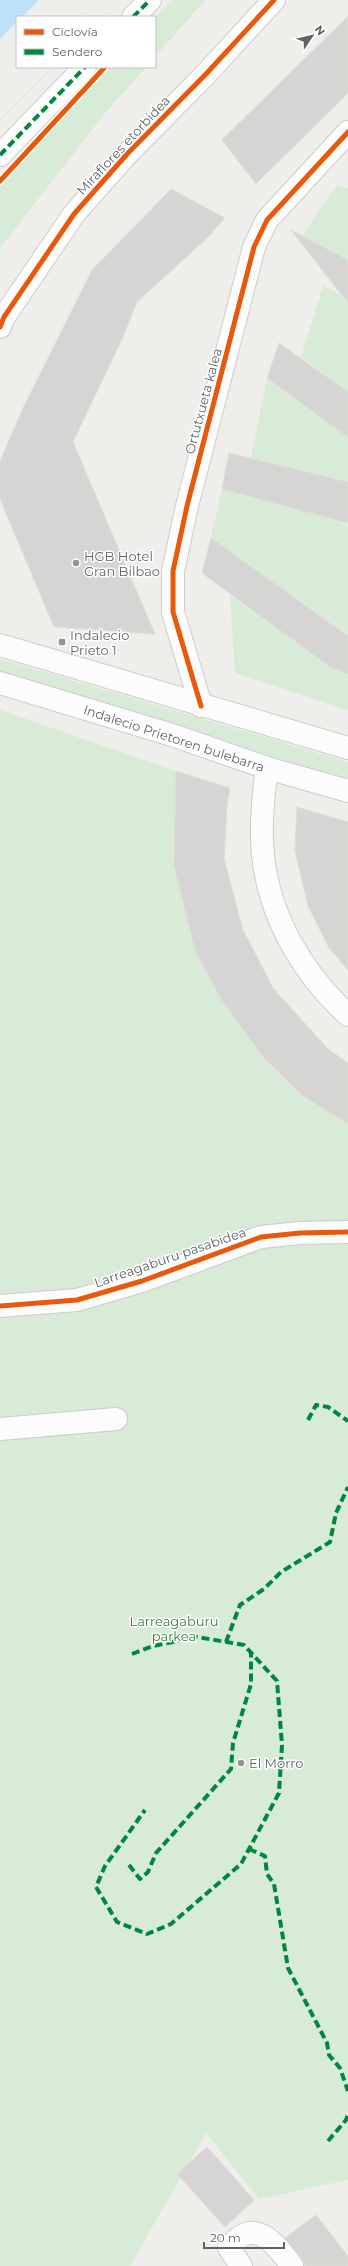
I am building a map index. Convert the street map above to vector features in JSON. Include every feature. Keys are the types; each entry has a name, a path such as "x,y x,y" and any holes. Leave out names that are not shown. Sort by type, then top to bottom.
{"street":[{"path":"134,16 150,0"},
{"name":"Miraflores etorbidea","path":"1,321 74,214 128,153 206,74 274,0"},
{"path":"0,155 84,68"},
{"name":"Ortutxueta kalea","path":"201,706 173,612 173,571 187,506 254,247 267,220 348,132"},
{"path":"0,645 201,706 348,748"},
{"name":"Indalecio Prietoren bulebarra","path":"0,683 172,735 266,768 348,791"},
{"path":"266,768 263,850 274,907 300,960 325,994 348,1015"},
{"name":"Larreagaburu pasabidea","path":"0,1306 77,1300 142,1281 261,1237 300,1233 348,1232"},
{"path":"0,1429 116,1419"},
{"path":"241,2266 229,2248 236,2240 247,2233 256,2232 267,2236 292,2266"}],"green space":[{"path":"173,0 205,0 156,56 156,16"},
{"path":"104,68 145,68 105,113 0,248 0,181"},
{"path":"337,185 348,189 348,260 302,236"},
{"path":"323,286 348,299 348,392 301,357"},
{"path":"267,378 348,434 348,482 251,458"},
{"path":"222,489 341,521 348,527 348,635 211,538"},
{"path":"230,595 330,667 348,674 348,710 235,673"},
{"path":"0,659 348,762 348,779 274,759 0,672"},
{"name":"Larreagaburu parkea","path":"0,710 176,771 174,865 195,950 221,999 263,1057 302,1095 348,1124 348,2180 259,2199 206,2133 130,2266 0,2266"}],"water":[{"path":"0,0 39,0 23,16 16,16 16,23 0,39"}],"building":[{"path":"348,16 348,93 256,184 222,140"},
{"path":"171,189 225,218 207,238 137,302 122,339 73,442 155,634 54,627 0,499 0,461 24,406 92,270"},
{"path":"291,230 348,260 348,303"},
{"path":"279,343 348,392 348,437 267,378"},
{"path":"229,453 348,482 348,523 222,489"},
{"path":"211,538 348,636 348,674 330,667 202,573"},
{"path":"176,771 230,788 227,805 224,859 243,930 273,988 328,1049 348,1063 348,1124 302,1095 263,1057 221,999 195,950 174,865"},
{"path":"297,807 348,822 348,970 329,948 308,906 295,851"},
{"path":"207,2147 254,2200 225,2227 177,2174"},
{"path":"316,2215 348,2256 348,2266 305,2266 302,2258 285,2238"}],"tram line":[{"path":"84,16 100,0"},
{"path":"103,16 119,0"},
{"path":"0,101 32,68"},
{"path":"0,120 52,68"}],"marked path":[{"path":"134,16 150,0"},
{"path":"0,155 84,68"},
{"path":"308,1420 316,1405 328,1407 348,1421"},
{"path":"226,1642 240,1605 264,1589 281,1572 330,1542 336,1513 348,1487"},
{"path":"132,1654 153,1646 197,1637 244,1645 277,1681 282,1745 279,1793 241,1864 171,1924 147,1934 117,1922 96,1887 105,1866 145,1810"},
{"path":"129,1865 140,1879 148,1872 156,1853 231,1769 233,1743 251,1684 251,1653"},
{"path":"249,1849 265,1856 267,1874 274,1884 288,1968 327,2043 329,2055 340,2068 348,2091"},
{"path":"328,2141 346,2120 348,2114"}],"cycle path":[{"path":"0,327 4,317 74,214 128,153 206,74 274,0"},
{"path":"0,181 104,68"},
{"path":"201,706 173,612 173,571 187,506 254,247 267,220 348,132"},
{"path":"0,1306 77,1300 142,1281 261,1237 300,1233 348,1232"}],"place":[{"name":"HGB Hotel Gran Bilbao","path":"76,563"},
{"name":"Indalecio Prieto 1","path":"62,642"},
{"name":"El Morro","path":"241,1763"}]}
